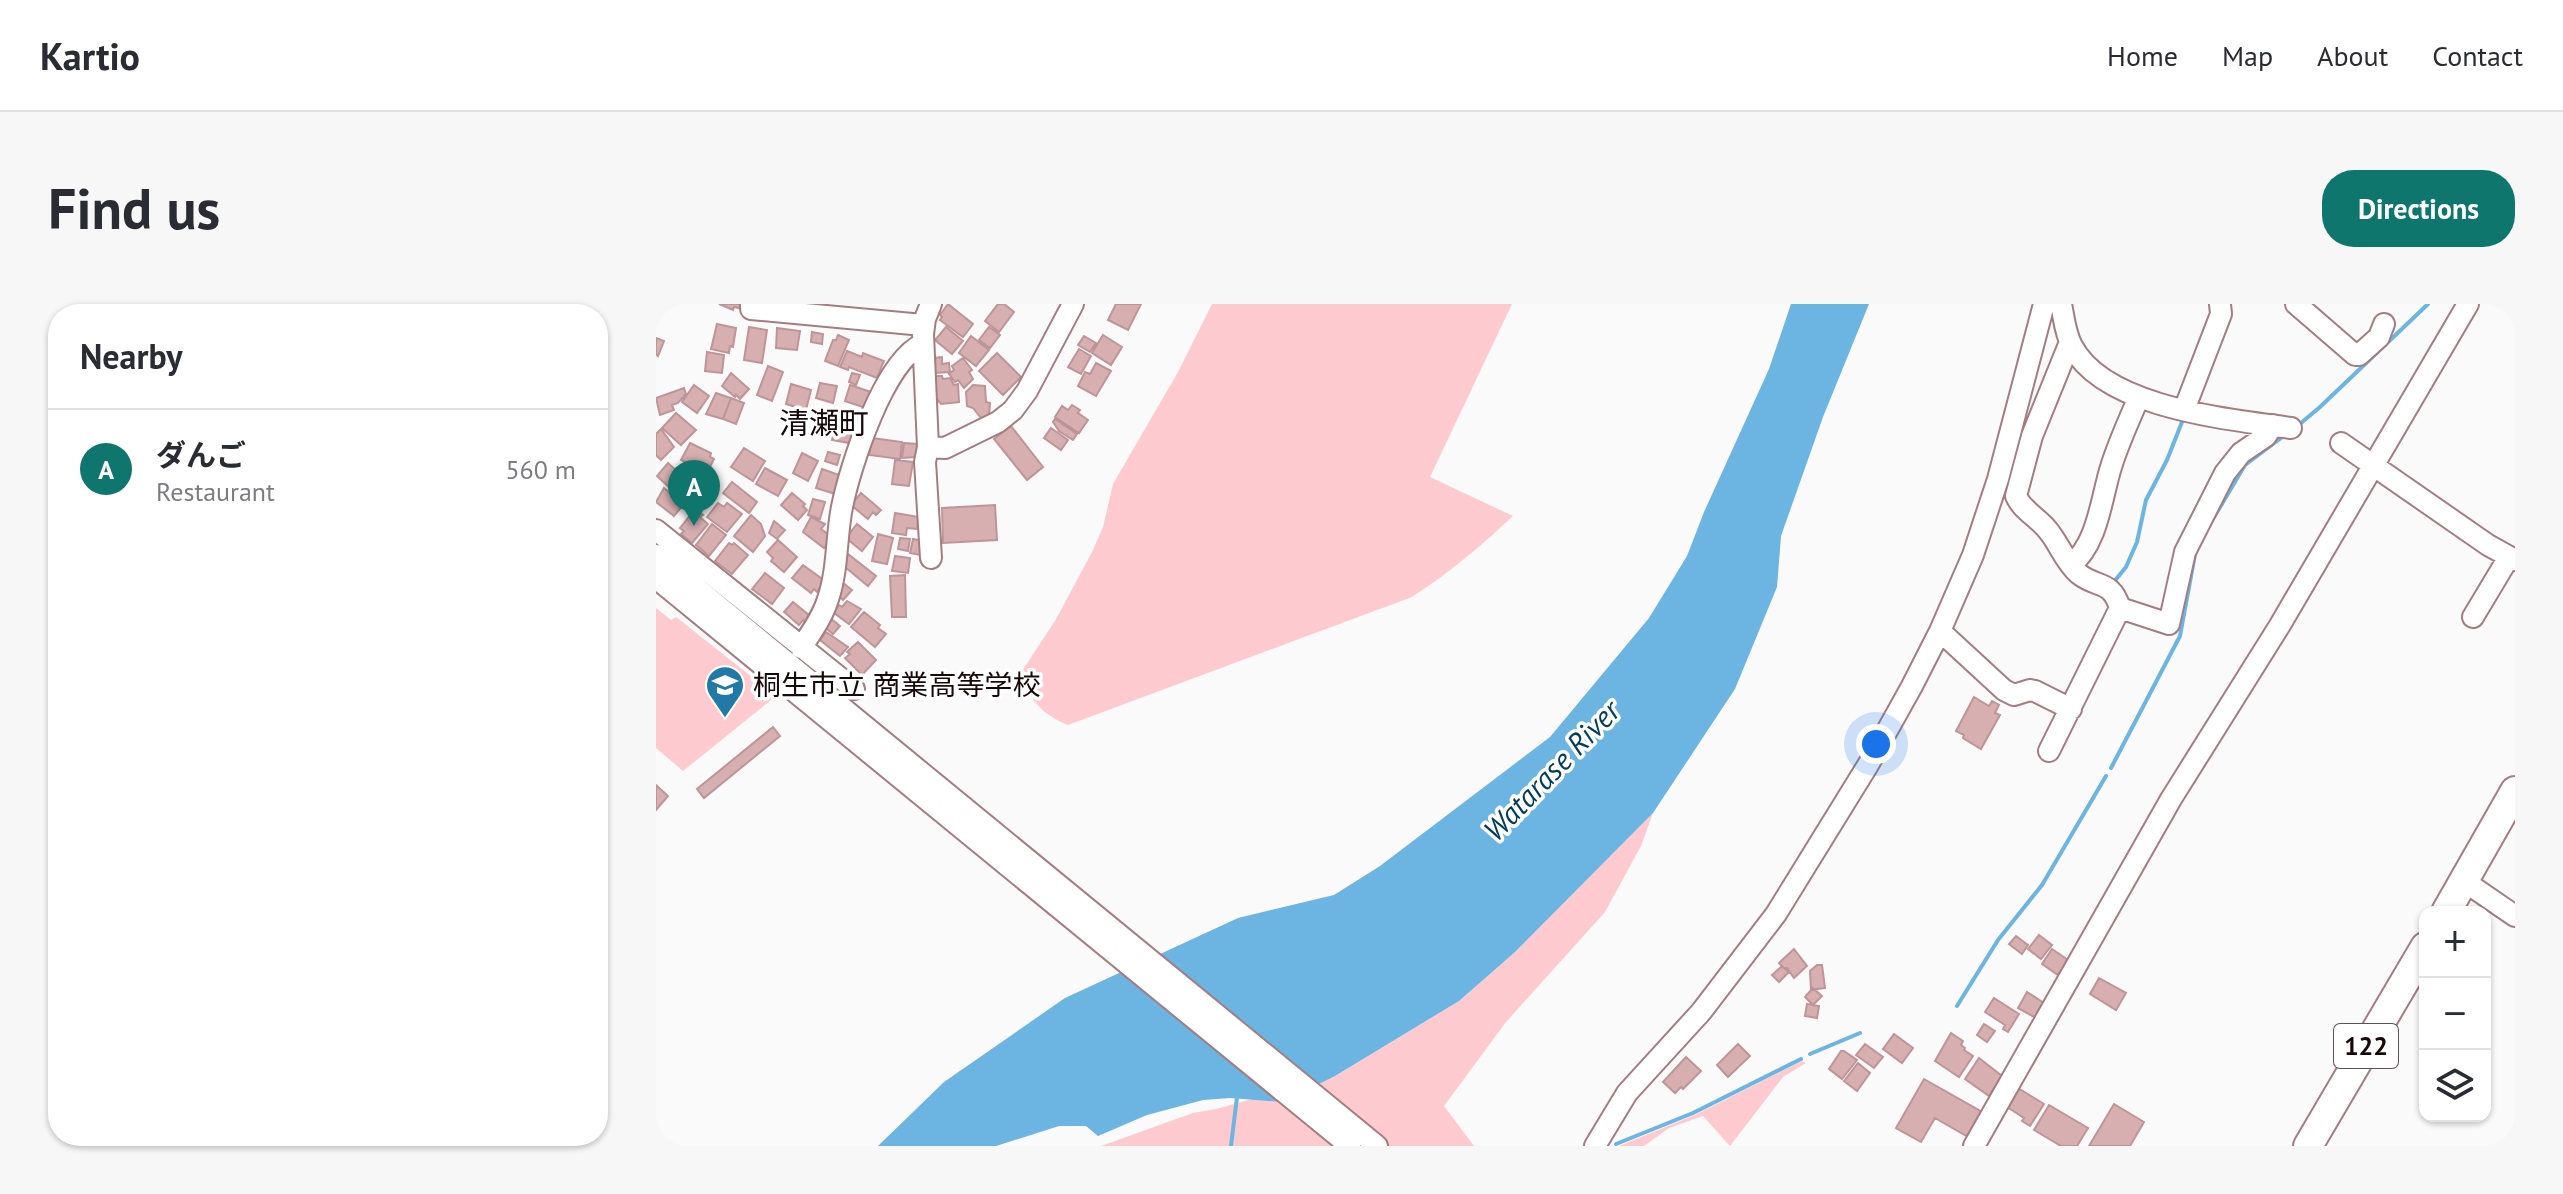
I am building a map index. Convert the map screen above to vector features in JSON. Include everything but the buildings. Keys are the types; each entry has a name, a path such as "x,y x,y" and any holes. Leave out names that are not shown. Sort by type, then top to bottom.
{"highway":[{"path":"2449,906 2515,791"},
{"name":"122","path":"2308,1146 2419,957"}],"street":[{"path":"801,648 829,598 844,498 873,411 890,378 923,334 931,304"},
{"path":"928,447 945,448 998,422 1013,410 1027,391 1073,304"},
{"path":"1595,1146 1627,1093 1701,1012 1776,914 1868,765 1940,631 1973,555 1994,492 2044,304"},
{"path":"2061,304 2070,342 2078,356 2097,374 2139,397 2184,410 2282,426 2241,453 2225,473 2185,552 2169,624 2120,608"},
{"path":"2184,410 2221,314 2220,304"},
{"path":"2296,304 2355,355 2379,337 2384,324"},
{"path":"1974,1146 2171,799 2256,665 2468,304"},
{"path":"751,307 923,334"},
{"path":"923,334 928,447 925,462 931,558"},
{"path":"2049,751 2120,608 2113,591 2083,577 2071,565 2051,533 2021,505 2016,496 2032,436 2070,342"},
{"path":"2071,565 2081,556 2093,530 2110,469 2139,397"},
{"path":"2341,443 2512,559 2473,617"},
{"path":"656,530 854,689"},
{"path":"656,555 763,654 1350,1146"},
{"path":"656,578 763,654 1377,1146"},
{"path":"1940,631 2004,690 2014,695 2035,691 2071,709"},
{"path":"2464,881 2515,916"}],"shaded area":[{"path":"1212,304 1512,304 1430,477 1513,516 1464,559 1412,597 1068,725 1051,716 1032,698 1022,671 1055,621 1092,552 1103,527 1113,484 1178,372"},
{"path":"656,608 671,620 676,617 776,696 683,771 656,748"},
{"path":"1653,813 1641,846 1605,912 1506,1022 1444,1106 1474,1146 1101,1146 1193,1113 1335,1076 1459,1001 1514,953"},
{"path":"1802,1061 1806,1063 1783,1077 1730,1146 1703,1116 1669,1128 1644,1146 1619,1146 1695,1115"}],"water":[{"name":"Watarase River","path":"1791,304 1869,304 1823,417 1781,536 1777,587 1735,689 1653,813 1514,953 1459,1001 1335,1076 1282,1102 1230,1098 1203,1100 1147,1115 1098,1136 1086,1126 1059,1126 996,1146 878,1146 944,1082 1065,998 1238,918 1334,895 1380,866 1550,737 1649,618 1687,556 1769,369"}],"waterway":[{"path":"2301,423 2428,304"},
{"path":"2113,583 2126,567 2137,542 2146,500 2182,422"},
{"path":"2210,524 2245,465 2285,435"},
{"path":"2111,768 2180,636 2196,549"},
{"path":"1957,1006 1998,940 2042,885 2106,776"},
{"path":"1810,1054 1860,1033"},
{"path":"1616,1144 1693,1113 1801,1059"},
{"path":"1231,1146 1237,1097"}],"place":[{"name":"ダんご","path":"694,526"},
{"name":"桐生市立 商業高等学校","path":"725,719"}],"district":[{"name":"清瀬町","path":"824,424"}]}
